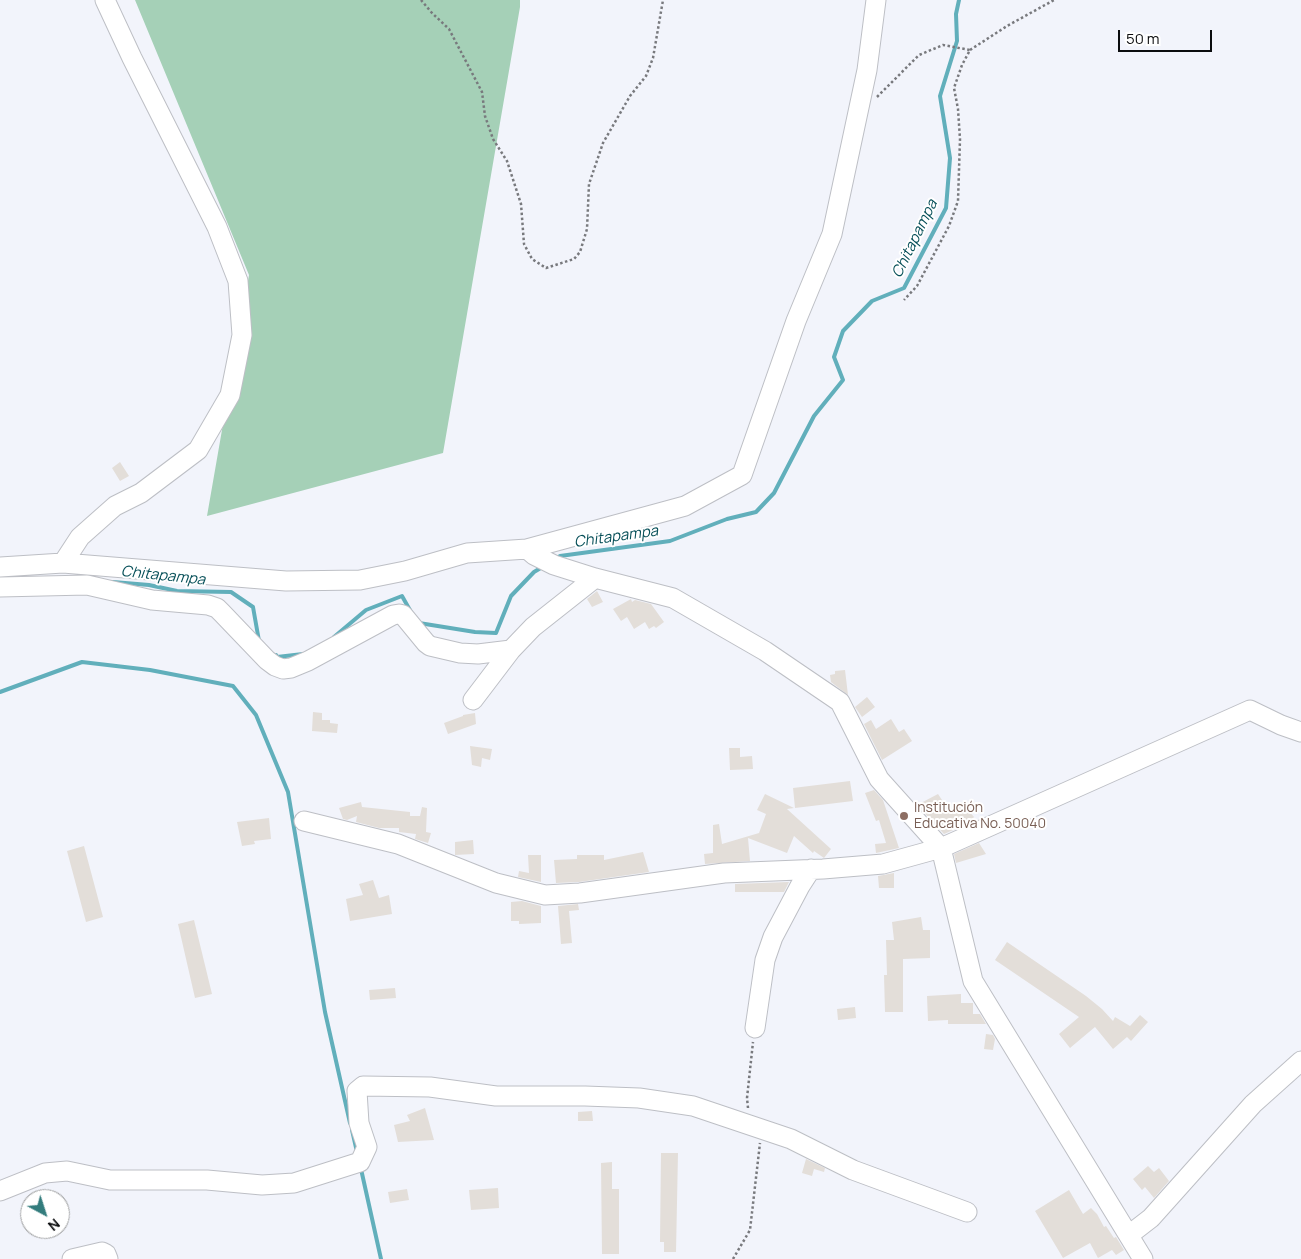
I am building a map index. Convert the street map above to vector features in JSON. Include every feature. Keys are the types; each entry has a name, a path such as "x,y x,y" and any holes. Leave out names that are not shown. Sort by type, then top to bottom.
{"street":[{"path":"63,563 80,537 115,506 141,493 198,450 230,395 242,335 238,281 217,227 105,0"},
{"path":"0,567 63,563 286,581 360,580 404,571 466,553 530,552 685,506 742,475 796,321 832,234 867,70 876,0"},
{"path":"530,552 554,565 594,578 673,598 765,651 840,702 879,779 941,848 973,981 1143,1259"},
{"path":"473,700 511,650 533,627 594,578"},
{"path":"0,587 87,585 152,600 208,605 217,608 267,660 283,669 308,661 393,615 399,614 403,615 430,646 460,653 478,654 511,650"},
{"path":"304,822 398,844 496,883 545,895 580,893 724,873 883,864 941,848 1250,710 1301,732"},
{"path":"755,1028 765,960 773,937 811,869"},
{"path":"1129,1235 1151,1218 1253,1104 1301,1061"},
{"path":"0,1191 45,1173 60,1171 110,1180 207,1180 262,1185 294,1183 360,1162 367,1147 359,1123 357,1091 363,1086 430,1087 496,1096 639,1098 693,1106 791,1139 870,1176 968,1212"},
{"path":"72,1259 102,1252 106,1254 108,1259"}],"path":[{"path":"422,0 432,13 449,29 482,92 485,116 493,139 507,161 521,204 524,244 532,259 546,268 574,259 580,252 587,229 589,184 603,144 630,96 646,76 651,64 663,0"},
{"path":"904,300 917,286 949,226 958,201 960,139 958,109 954,88 962,65 970,50 1007,26 1054,0"},
{"path":"875,99 919,55 943,45 970,50"},
{"path":"733,1259 750,1230 756,1127 747,1098 755,1028"}],"green space":[{"path":"135,0 520,0 443,453 207,516 249,275"}],"building":[{"path":"120,462 129,476 120,481 112,468"},
{"path":"597,591 603,602 592,607 587,599"},
{"path":"631,599 632,602 635,600 651,604 664,622 656,628 654,626 649,629 645,622 634,629 627,617 621,621 613,609"},
{"path":"845,670 848,695 831,682 830,675 835,674 835,671"},
{"path":"867,697 875,707 862,717 855,707"},
{"path":"313,712 322,713 322,720 330,720 330,723 338,724 337,733 312,731"},
{"path":"475,713 476,724 448,734 444,723 463,715"},
{"path":"891,719 899,732 904,729 912,741 882,760 864,724 871,720 876,729"},
{"path":"470,746 492,749 490,760 482,758 481,767 472,765"},
{"path":"729,748 740,748 740,757 752,756 753,769 730,770"},
{"path":"850,781 853,801 795,808 793,788"},
{"path":"874,790 883,800 899,848 876,853 875,844 886,843 879,820 876,821 865,793"},
{"path":"765,794 794,808 787,809 831,849 824,858 814,851 813,853 794,836 787,853 748,838 750,861 705,864 704,854 713,853 713,825 719,824 722,844 759,833 766,814 757,810"},
{"path":"938,794 950,812 961,802 974,817 967,824 944,834 917,805"},
{"path":"361,802 362,807 410,812 410,816 420,816 422,807 427,808 426,832 431,833 428,843 415,839 416,834 399,832 399,828 379,828 356,822 357,816 347,820 343,819 339,808"},
{"path":"269,818 271,839 254,841 255,844 242,846 237,822"},
{"path":"473,840 474,854 455,855 455,842"},
{"path":"979,843 986,854 956,863 954,854"},
{"path":"84,846 103,917 86,922 67,851"},
{"path":"643,852 649,872 579,882 556,883 554,860 577,859 577,855 604,855 604,860"},
{"path":"528,855 541,855 541,882 518,877 519,871 529,873"},
{"path":"894,873 894,888 879,888 878,876"},
{"path":"373,880 379,898 389,895 392,914 350,921 346,899 363,895 359,884"},
{"path":"789,882 784,892 735,892 735,884"},
{"path":"522,901 541,906 541,923 519,924 519,921 511,921 511,902"},
{"path":"578,904 579,910 569,911 572,943 561,944 558,906"},
{"path":"921,917 923,930 930,930 930,958 903,959 903,1012 885,1012 884,975 887,975 886,940 894,940 892,922"},
{"path":"194,920 212,994 195,998 178,924"},
{"path":"1007,942 1086,996 1113,1021 1115,1017 1130,1026 1140,1015 1148,1022 1131,1041 1127,1037 1113,1049 1095,1027 1070,1048 1059,1034 1079,1017 995,960"},
{"path":"395,988 396,998 370,1000 369,990"},
{"path":"961,994 961,1003 973,1003 973,1014 980,1014 986,1024 948,1024 948,1020 928,1021 927,996"},
{"path":"855,1007 856,1018 838,1020 837,1009"},
{"path":"986,1034 993,1035 995,1039 993,1050 984,1049"},
{"path":"425,1108 434,1140 398,1142 394,1125 410,1121 407,1115"},
{"path":"592,1111 593,1121 578,1121 578,1112"},
{"path":"661,1153 678,1153 676,1252 664,1252 664,1242 660,1242"},
{"path":"806,1159 825,1168 824,1172 814,1169 812,1176 802,1173"},
{"path":"612,1162 612,1189 619,1189 619,1254 602,1254 601,1163"},
{"path":"1148,1166 1154,1172 1159,1168 1169,1181 1154,1198 1145,1187 1142,1190 1133,1179"},
{"path":"498,1188 499,1208 471,1210 469,1190"},
{"path":"407,1189 409,1200 390,1203 388,1192"},
{"path":"1069,1190 1083,1214 1091,1208 1097,1214 1104,1227 1106,1226 1114,1238 1116,1237 1124,1250 1116,1255 1112,1250 1098,1258 1090,1243 1063,1258 1035,1211"}],"waterway":[{"name":"Chitapampa","path":"557,559 560,556 670,541 727,519 756,512 774,493 814,416 843,380 834,357 843,331 872,301 904,288 946,208 950,158 940,96 957,41 956,14 959,0"},
{"name":"Chitapampa","path":"419,623 475,632 496,633 511,596 534,572 544,566"},
{"name":"Chitapampa","path":"113,582 149,585 177,591 231,592 253,607 259,641"},
{"name":"Chitapampa","path":"334,637 366,610 402,596 411,612"},
{"name":"Chitapampa","path":"276,655 277,657 303,654"},
{"path":"0,692 82,662 150,670 233,686 256,715 288,792 325,1012 350,1123"},
{"path":"352,1130 357,1152"},
{"path":"361,1169 381,1259"}],"place":[{"name":"Institución Educativa No. 50040","path":"904,816"}]}
